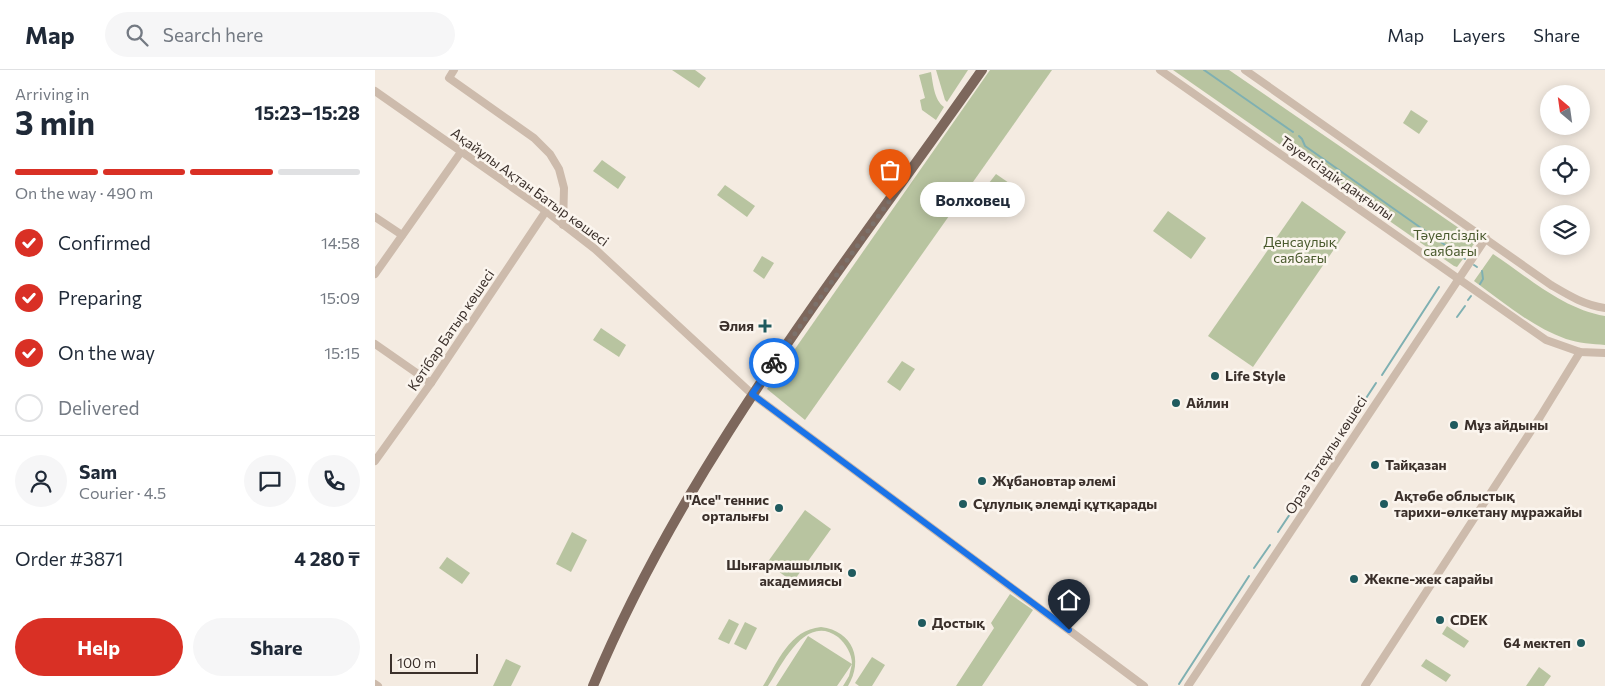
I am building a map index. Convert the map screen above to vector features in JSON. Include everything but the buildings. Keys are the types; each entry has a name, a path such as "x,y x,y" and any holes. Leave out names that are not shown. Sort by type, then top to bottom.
{"main road":[{"path":"593,686 628,608 671,527 752,394 982,70"}],"street":[{"path":"454,70 449,78 534,138 550,154 559,169 564,188 563,225"},
{"name":"Тәуелсіздік даңғылы","path":"1161,70 1546,340 1580,352 1605,354"},
{"path":"1245,70 1551,285 1593,306 1605,308"},
{"name":"Ақайұлы Ақтан Батыр көшесі","path":"375,91 546,211 606,258 752,394 1144,686"},
{"path":"375,274 461,152"},
{"name":"Көтібар Батыр көшесі","path":"375,461 431,383 546,211"},
{"path":"375,217 402,235"},
{"name":"Ораз Тәтеұлы көшесі","path":"1188,686 1486,238"},
{"path":"375,344 431,383"},
{"path":"1365,686 1540,418 1580,352"}],"green space":[{"path":"672,70 695,70 706,78 699,88"},
{"path":"936,70 968,70 947,102 945,100"},
{"path":"990,70 1052,70 805,420 767,389"},
{"name":"Тәуелсіздік саябағы","path":"1173,70 1229,70 1472,237 1475,242 1474,244 1457,267 1454,266"},
{"path":"931,72 936,96 944,107 936,120 922,110 920,100 925,98 919,75"},
{"path":"1411,110 1428,121 1419,134 1403,123"},
{"path":"602,160 626,177 618,189 593,171"},
{"path":"996,174 1012,185 1005,195 989,183"},
{"path":"725,185 755,206 747,217 717,195"},
{"name":"Денсаулық саябағы","path":"1302,201 1346,232 1253,367 1208,336"},
{"path":"1168,211 1206,238 1191,259 1153,231"},
{"path":"1493,254 1560,299 1575,307 1605,316 1605,345 1575,341 1553,334 1518,313 1474,281"},
{"path":"762,256 774,263 764,279 753,271"},
{"path":"601,328 626,345 619,357 593,340"},
{"path":"902,361 915,369 900,391 887,382"},
{"path":"805,510 831,529 793,582 767,563"},
{"path":"572,532 587,540 571,572 556,564"},
{"path":"447,557 470,573 462,584 439,568"},
{"path":"1010,594 1033,610 982,686 956,686 994,628 991,623"},
{"path":"729,619 739,624 729,644 718,639"},
{"path":"745,622 757,628 746,650 734,644"},
{"path":"1447,626 1469,641 1464,648 1442,634"},
{"path":"821,627 841,634 852,648 855,666 848,686 843,686 849,676 852,664 850,653 838,637 826,631 815,632 805,636 788,655 768,686 763,686 793,641 810,629"},
{"path":"808,636 852,664 837,686 776,686"},
{"path":"872,657 885,665 872,686 859,686 855,683"},
{"path":"506,659 521,666 511,686 493,686"},
{"path":"1426,659 1451,675 1446,682 1421,666"},
{"path":"1539,667 1551,676 1544,686 1526,686"}],"waterway":[{"path":"1204,70 1293,132"},
{"path":"1299,136 1305,146 1455,252"},
{"path":"1460,255 1465,259"},
{"path":"1480,284 1483,279 1482,271"},
{"path":"1382,375 1439,287"},
{"path":"1468,300 1471,296"},
{"path":"1457,317 1465,306"},
{"path":"1313,479 1376,383"},
{"path":"1278,532 1308,487"},
{"path":"1254,568 1270,545"},
{"path":"1179,684 1249,576"}],"way so far":[{"path":"774,363 890,200"}],"place":[{"name":"Волховец","path":"890,200"},
{"name":"Әлия","path":"765,326"},
{"name":"Life Style","path":"1215,376"},
{"name":"Айлин","path":"1176,403"},
{"name":"Мұз айдыны","path":"1454,425"},
{"name":"Тайқазан","path":"1375,465"},
{"name":"Жұбановтар әлемі","path":"982,481"},
{"name":"Сұлулық әлемді құтқарады","path":"963,504"},
{"name":"Ақтөбе облыстық тарихи-өлкетану мұражайы","path":"1384,504"},
{"name":"\"Ace\" теннис орталығы","path":"779,508"},
{"name":"Шығармашылық академиясы","path":"852,573"},
{"name":"Жекпе-жек сарайы","path":"1354,579"},
{"name":"CDEK","path":"1440,620"},
{"name":"Достық","path":"922,623"},
{"name":"64 мектеп","path":"1581,643"}],"route":[{"path":"774,363 752,394 1069,630"}]}
